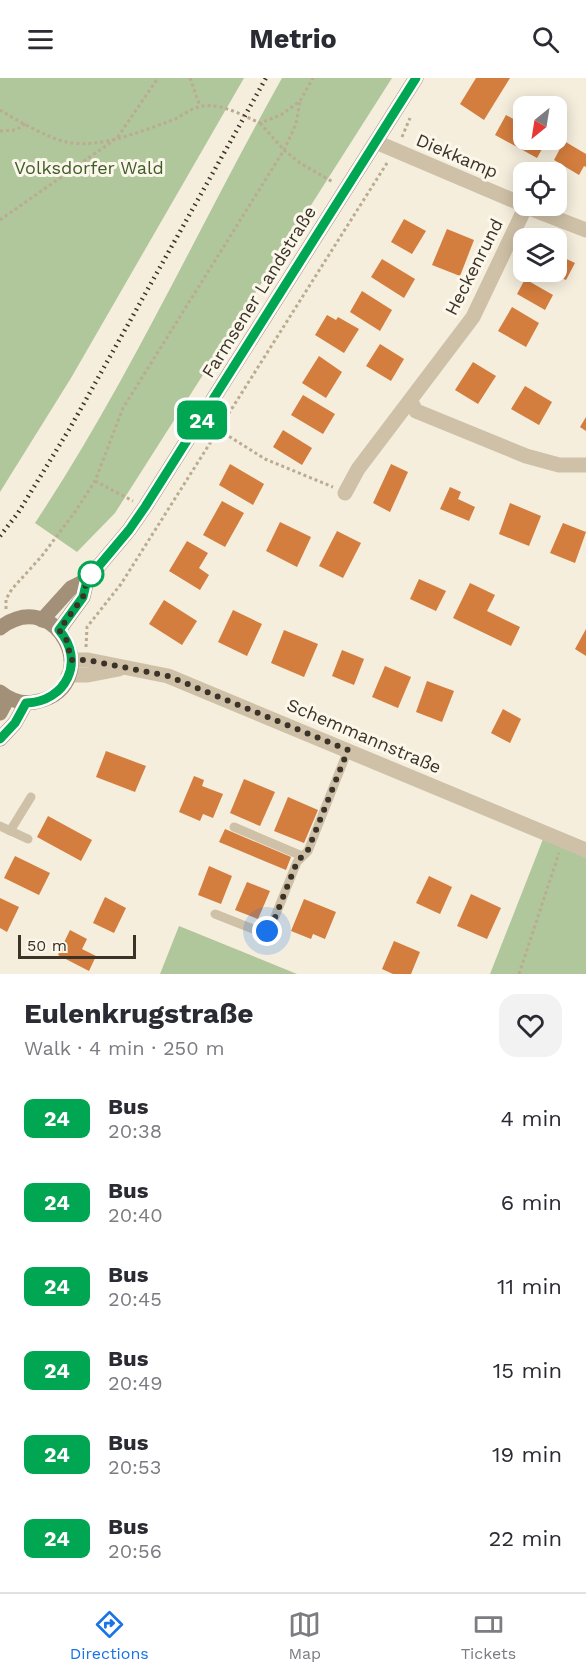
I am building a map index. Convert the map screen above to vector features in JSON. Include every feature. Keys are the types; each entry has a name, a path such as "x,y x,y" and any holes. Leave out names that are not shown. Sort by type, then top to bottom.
{"main road":[{"name":"Farmsener Landstraße","path":"42,620 71,588 87,580 145,507 416,78"},
{"name":"Farmsener Landstraße","path":"59,630 83,597 87,580"},
{"path":"0,628 17,619 30,617 52,624 67,641 70,668 60,688 48,698 26,703 17,702 4,695 0,713"},
{"path":"0,739 15,723 26,703"}],"street":[{"name":"Diekkamp","path":"376,142 513,201"},
{"name":"Heckenrund","path":"345,493 358,469 411,402 473,316 519,216"},
{"name":"Diekkamp","path":"550,216 586,230"},
{"path":"411,402 416,411 526,456 559,465 586,465"},
{"name":"Schemmannstraße","path":"70,668 88,675 124,668 168,676 586,850"}],"lane":[{"path":"215,914 261,932 267,931 272,925 297,862 308,850 348,750"},
{"path":"10,831 31,797"},
{"path":"0,826 28,840"},
{"path":"234,827 302,856"}],"path":[{"path":"0,220 117,138 158,78"},
{"path":"190,78 200,106"},
{"path":"6,609 6,599 12,589 61,530 95,481 123,408 284,150 296,123 300,101 313,78"},
{"path":"260,123 281,116 300,101"},
{"path":"0,110 49,137 68,142 89,143 117,138 172,121 200,106 227,108 260,123 284,150 300,163 346,190"},
{"path":"86,650 87,627 121,584 219,430 394,151 415,109"},
{"path":"0,130 16,130 26,123"},
{"path":"219,430 265,459 345,493"},
{"path":"95,481 145,507"},
{"path":"519,974 563,842"}],"green space":[{"name":"Volksdorfer Wald","path":"0,78 244,78 71,378 0,492"},
{"path":"282,78 392,78 115,513 77,552 35,523 133,359"},
{"path":"545,834 586,851 586,974 490,974"},
{"path":"179,926 297,974 160,974"}],"building":[{"path":"476,78 510,78 484,120 460,104"},
{"path":"506,115 513,119 513,145 495,135"},
{"path":"567,143 586,154 586,167 584,166 579,175 567,168 567,162 554,160 559,150 567,150"},
{"path":"522,150 541,150 537,158"},
{"path":"404,219 426,231 412,254 391,242"},
{"path":"447,229 474,240 460,276 432,265"},
{"path":"382,259 415,279 404,298 371,277"},
{"path":"567,259 575,263 567,278"},
{"path":"523,282 530,282 553,295 545,310 517,294"},
{"path":"362,291 392,310 380,331 350,312"},
{"path":"512,307 539,323 526,347 498,331"},
{"path":"327,315 336,320 338,317 359,329 344,353 315,335"},
{"path":"380,344 404,359 391,381 366,366"},
{"path":"319,356 342,372 326,398 302,383"},
{"path":"473,362 496,376 478,404 455,390"},
{"path":"525,386 552,402 539,425 511,409"},
{"path":"303,395 335,414 323,434 291,415"},
{"path":"586,417 586,431 580,427"},
{"path":"283,430 312,448 302,465 273,447"},
{"path":"230,464 264,484 253,505 219,485"},
{"path":"391,464 408,472 390,512 373,503"},
{"path":"450,487 461,492 458,499 475,507 469,521 440,509"},
{"path":"222,501 244,513 225,547 203,535"},
{"path":"510,503 541,516 529,546 499,534"},
{"path":"280,522 311,537 297,567 266,551"},
{"path":"563,523 586,532 575,563 550,553"},
{"path":"337,531 361,543 343,578 319,566"},
{"path":"187,541 208,553 199,568 209,575 200,590 169,571"},
{"path":"419,579 446,591 436,611 410,599"},
{"path":"470,583 495,595 487,611 520,627 511,646 453,618"},
{"path":"164,600 197,621 182,645 149,624"},
{"path":"233,610 262,624 247,656 218,642"},
{"path":"586,629 586,656 575,649"},
{"path":"284,630 318,644 304,677 271,663"},
{"path":"342,650 364,659 354,685 332,676"},
{"path":"385,666 411,677 398,708 372,697"},
{"path":"427,681 454,691 442,722 416,712"},
{"path":"503,709 521,719 510,743 491,733"},
{"path":"106,751 146,766 135,792 96,777"},
{"path":"194,776 204,780 202,786 223,794 213,818 203,814 200,821 179,812"},
{"path":"244,779 275,792 260,826 230,813"},
{"path":"288,797 318,810 304,843 274,831"},
{"path":"48,816 92,840 81,861 37,837"},
{"path":"225,829 291,857 286,870 219,842"},
{"path":"15,856 50,873 39,895 4,878"},
{"path":"209,866 232,876 221,904 198,895"},
{"path":"429,876 452,887 440,914 416,903"},
{"path":"247,882 270,891 258,919 235,910"},
{"path":"471,894 501,908 487,939 457,926"},
{"path":"105,897 126,908 114,933 93,923"},
{"path":"0,898 19,907 7,932 0,928"},
{"path":"304,899 336,912 325,939 313,934 311,939 291,931"},
{"path":"70,930 87,939 82,949 96,956 89,971 58,955"},
{"path":"394,941 420,952 411,974 393,974 382,969"}],"railway":[{"path":"0,536 18,513 70,428 266,78"}],"bus line":[{"name":"24","path":"0,739 15,723 26,703 48,698 55,694 65,682 71,668 71,653 67,641 59,630 83,597 87,580 145,507 416,78"}],"route":[{"path":"91,574 94,571 87,580 83,597 59,630 67,641 71,660 87,660 168,676 348,750 308,850 299,858 272,925 267,931"}]}
